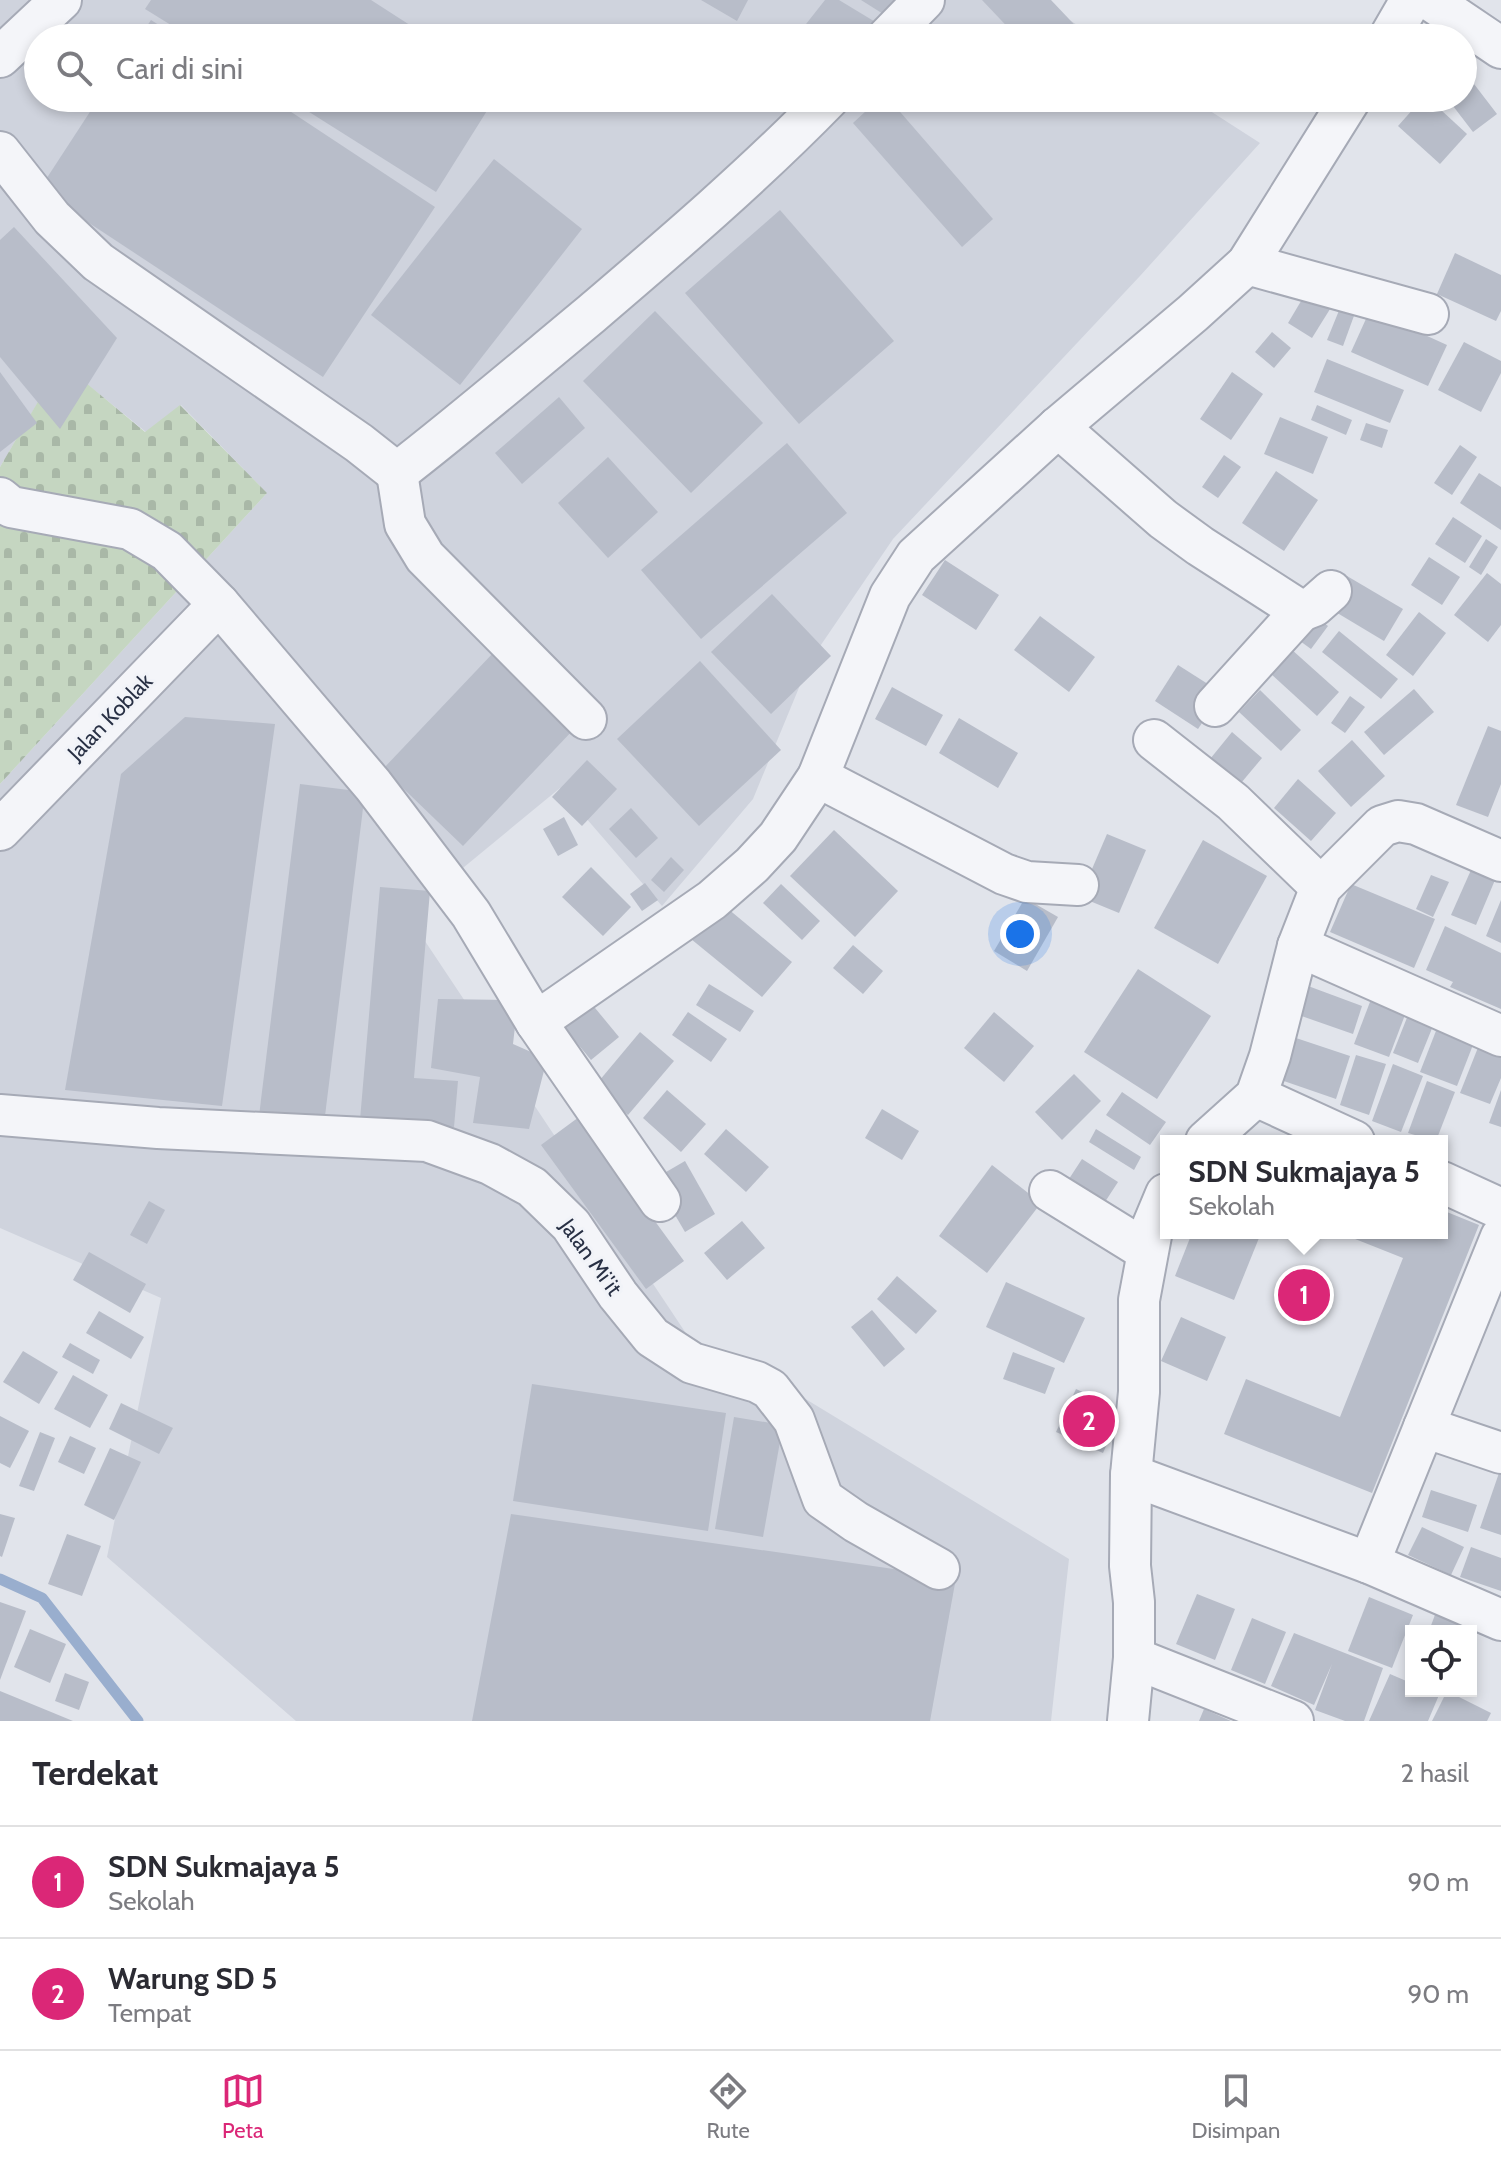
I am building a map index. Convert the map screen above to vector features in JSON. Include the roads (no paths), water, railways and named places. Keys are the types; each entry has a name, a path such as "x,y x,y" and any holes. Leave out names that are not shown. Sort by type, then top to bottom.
{"street":[{"path":"35,24 61,0"},
{"path":"901,24 924,0"},
{"path":"1397,24 1411,0"},
{"path":"1430,0 1466,24"},
{"path":"1477,32 1501,48"},
{"path":"0,57 24,35"},
{"path":"397,473 452,431 662,254 778,150 815,112"},
{"path":"536,1022 712,900 778,837 818,777 890,596 916,556 1058,427 1247,264 1342,112"},
{"path":"0,152 52,218 98,262 346,433 397,473 405,524 425,557 586,719"},
{"path":"1247,264 1428,314"},
{"path":"1058,427 1163,519 1200,546 1316,601 1215,706"},
{"path":"0,498 11,507 130,529 167,551 219,604 373,785 471,914 536,1022 660,1201"},
{"name":"Jalan Koblak","path":"0,830 219,604"},
{"path":"1154,740 1233,802 1321,887"},
{"path":"818,777 1004,874 1027,882 1078,885"},
{"path":"1213,1135 1256,1096 1270,1056 1298,946 1321,887 1382,826 1398,821 1416,824 1501,861"},
{"path":"1298,946 1501,1036"},
{"path":"1256,1096 1341,1135"},
{"name":"Jalan Mi'it","path":"0,1115 158,1128 427,1141 490,1164 532,1187 571,1225 618,1295 652,1337 692,1363 757,1382 770,1389 794,1420 823,1499 856,1522 939,1569"},
{"path":"1448,1185 1501,1209"},
{"path":"1050,1191 1147,1251"},
{"path":"1128,1721 1134,1658 1134,1602 1130,1566 1131,1475 1139,1392 1139,1300 1147,1251 1160,1208"},
{"path":"1369,1563 1501,1237"},
{"path":"1424,1427 1501,1453"},
{"path":"1131,1475 1369,1563 1501,1620"},
{"path":"1134,1658 1293,1721"}],"waterway":[{"path":"0,1579 42,1598 138,1721"}],"place":[{"name":"SDN Sukmajaya 5","path":"1304,1295"},
{"name":"Warung SD 5","path":"1089,1421"}]}
